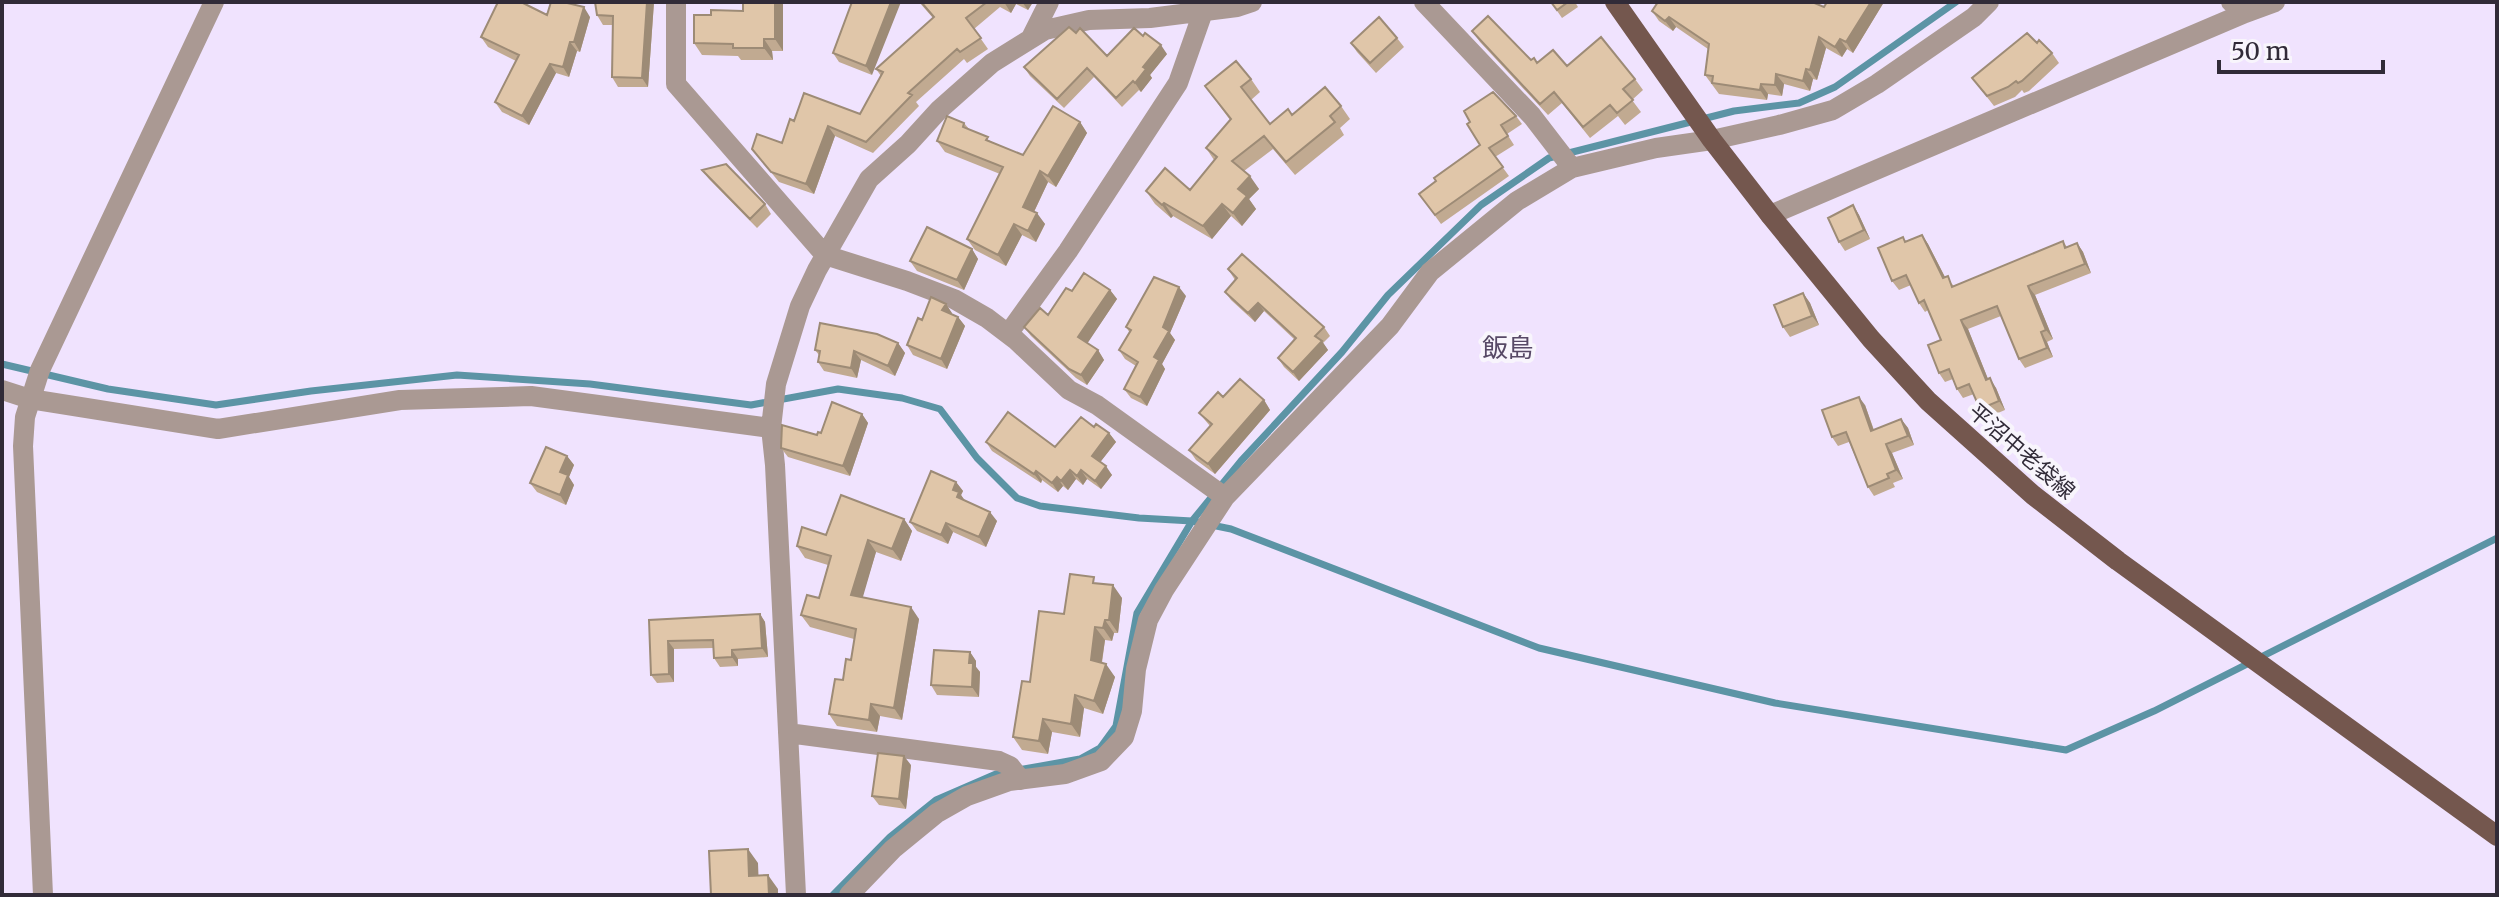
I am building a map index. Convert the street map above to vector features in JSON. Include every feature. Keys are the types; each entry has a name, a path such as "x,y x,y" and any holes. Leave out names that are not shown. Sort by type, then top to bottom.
{"main road":[{"name":"平沼中老袋線","path":"1615,2 1712,140 1770,215 1871,339 1928,401 2033,495 2118,561 2497,836"}],"street":[{"path":"43,895 24,498 25,417 40,370 214,2"},
{"path":"676,2 676,84 825,255 954,299 987,318 1069,390 1097,405 1225,497"},
{"path":"1031,38 1049,2"},
{"path":"796,895 771,428 776,384 784,355 800,306 825,255 869,179 992,63 1031,38 1045,30 1089,20 1203,12 1252,2"},
{"path":"1424,2 1532,116 1572,168"},
{"path":"849,895 893,849 937,813 967,796 1009,781 1065,774 1101,761 1124,737 1132,711 1136,669 1148,620 1225,497 1390,326 1430,272 1517,201 1572,168 1656,148 1712,140 1833,110 1877,84 1974,17 1989,2"},
{"path":"1770,215 2238,8 2275,2"},
{"path":"1008,334 1068,251 1178,83 1203,12"},
{"path":"2,390 30,399 218,429 400,400 531,396 771,428"},
{"path":"788,733 999,761 1010,766 1021,780"}],"building":[{"path":"498,2 521,2 547,15 551,2 584,7 563,67 550,64 522,116 495,102 519,55 481,37"},
{"path":"595,2 647,2 642,78 612,77 613,16 597,15"},
{"path":"743,2 775,2 775,39 764,39 764,48 694,43 694,15 711,15 711,10 743,11"},
{"path":"852,2 891,2 866,66 833,53"},
{"path":"921,2 987,2 966,18 981,38 960,52 957,49 908,93 912,95 866,142 828,126 806,184 771,172 752,149 757,134 782,143 804,93 860,114 883,72 876,69 934,17"},
{"path":"1551,2 1568,2 1557,10"},
{"path":"1658,2 1812,2 1824,7 1827,2 1871,2 1846,42 1840,39 1835,47 1819,37 1810,70 1806,69 1803,81 1776,74 1775,85 1761,84 1760,90 1712,83 1713,76 1705,75 1709,44 1669,17 1665,21 1652,11"},
{"path":"1488,16 1537,63 1553,50 1567,66 1601,37 1635,79 1623,89 1633,100 1617,113 1610,105 1583,127 1554,92 1540,104 1472,31"},
{"path":"1379,17 1397,38 1370,63 1351,43"},
{"path":"1069,27 1076,33 1080,28 1107,56 1134,28 1161,45 1143,67 1146,69 1135,83 1133,81 1116,98 1087,68 1057,99 1024,67"},
{"path":"2027,33 2052,53 2022,81 1987,96 1972,78"},
{"path":"1236,61 1251,79 1241,87 1270,124 1288,109 1292,115 1325,87 1341,106 1330,116 1335,122 1286,162 1264,136 1232,161 1250,176 1238,189 1247,196 1233,213 1222,204 1203,226 1164,203 1162,205 1146,191 1165,168 1190,190 1217,157 1206,148 1231,119 1205,86"},
{"path":"1493,92 1516,116 1501,125 1508,136 1489,148 1503,167 1435,215 1419,194 1436,181 1434,178 1480,145 1467,124 1470,122 1464,111"},
{"path":"1053,106 1080,122 1048,176 1040,171 1023,207 1037,213 1028,231 1014,224 998,255 967,239 1003,167 937,141 947,116 964,123 963,127 988,137 986,140 1023,155"},
{"path":"726,164 765,204 750,219 702,170"},
{"path":"1853,205 1864,230 1839,242 1828,218"},
{"path":"927,227 972,249 957,280 910,261"},
{"path":"1922,235 1943,278 1948,276 1952,287 2063,241 2065,248 2077,243 2085,264 2028,286 2046,330 2041,332 2047,348 2019,359 1997,306 1961,320 1986,380 1990,378 1999,401 1980,409 1969,384 1957,389 1949,369 1939,373 1928,345 1941,340 1924,300 1919,303 1906,275 1892,281 1878,248 1903,237 1905,242"},
{"path":"1242,254 1324,327 1315,336 1322,341 1293,372 1278,358 1296,338 1258,303 1248,313 1225,292 1237,278 1228,269"},
{"path":"1084,273 1110,290 1078,337 1098,350 1081,375 1069,369 1024,327 1040,308 1048,315 1066,288 1072,291"},
{"path":"1154,277 1179,287 1163,327 1169,331 1154,357 1159,360 1140,397 1124,389 1138,362 1119,350 1131,330 1126,327"},
{"path":"1803,293 1812,316 1783,327 1774,305"},
{"path":"931,297 946,304 942,310 958,317 941,359 907,345"},
{"path":"820,323 877,334 898,343 888,366 854,351 851,368 818,362 820,351 815,350"},
{"path":"1240,379 1264,400 1208,464 1189,450 1212,424 1199,413 1218,392 1223,397"},
{"path":"1859,397 1871,431 1901,419 1908,436 1886,444 1896,470 1887,474 1889,478 1868,487 1846,432 1832,437 1822,410"},
{"path":"832,402 862,414 843,466 781,448 782,425 817,435 821,433"},
{"path":"1008,412 1055,447 1081,417 1094,427 1096,424 1109,433 1092,456 1106,466 1095,481 1081,470 1077,476 1070,470 1061,481 1057,477 1052,483 1036,471 1034,474 986,442"},
{"path":"546,447 567,456 560,472 568,475 560,495 530,483"},
{"path":"931,471 956,482 953,490 959,492 957,497 990,512 979,537 946,523 941,535 910,522"},
{"path":"841,495 904,519 892,549 868,540 851,595 911,607 894,708 871,704 869,720 829,714 835,679 843,680 846,659 851,660 856,629 801,615 807,595 819,598 831,556 797,546 802,527 826,535"},
{"path":"1070,574 1094,577 1093,583 1113,585 1109,620 1105,620 1103,628 1095,627 1091,660 1106,664 1094,701 1075,695 1071,724 1043,719 1039,741 1013,737 1022,681 1030,682 1039,611 1064,614"},
{"path":"760,614 762,648 732,650 732,657 714,658 713,640 668,641 669,674 651,675 649,620"},
{"path":"934,650 970,652 972,687 931,685"},
{"path":"878,753 904,756 899,799 872,796"},
{"path":"748,849 749,876 768,875 769,895 711,895 709,851"}],"waterway":[{"path":"833,895 890,837 936,800 996,774 1080,759 1100,748 1116,726 1137,613 1192,521 1241,461 1342,352 1388,295 1481,205 1549,158 1734,111 1799,103 1835,87 1956,2"},
{"path":"2,364 108,389 216,405 457,375 590,384 751,405 838,389 902,398 940,409 977,458 1017,498 1040,506 1192,521 1231,529 1539,648 1775,703 2066,750 2154,711 2497,538"}],"district":[{"name":"飯島","path":"1508,348"}]}
